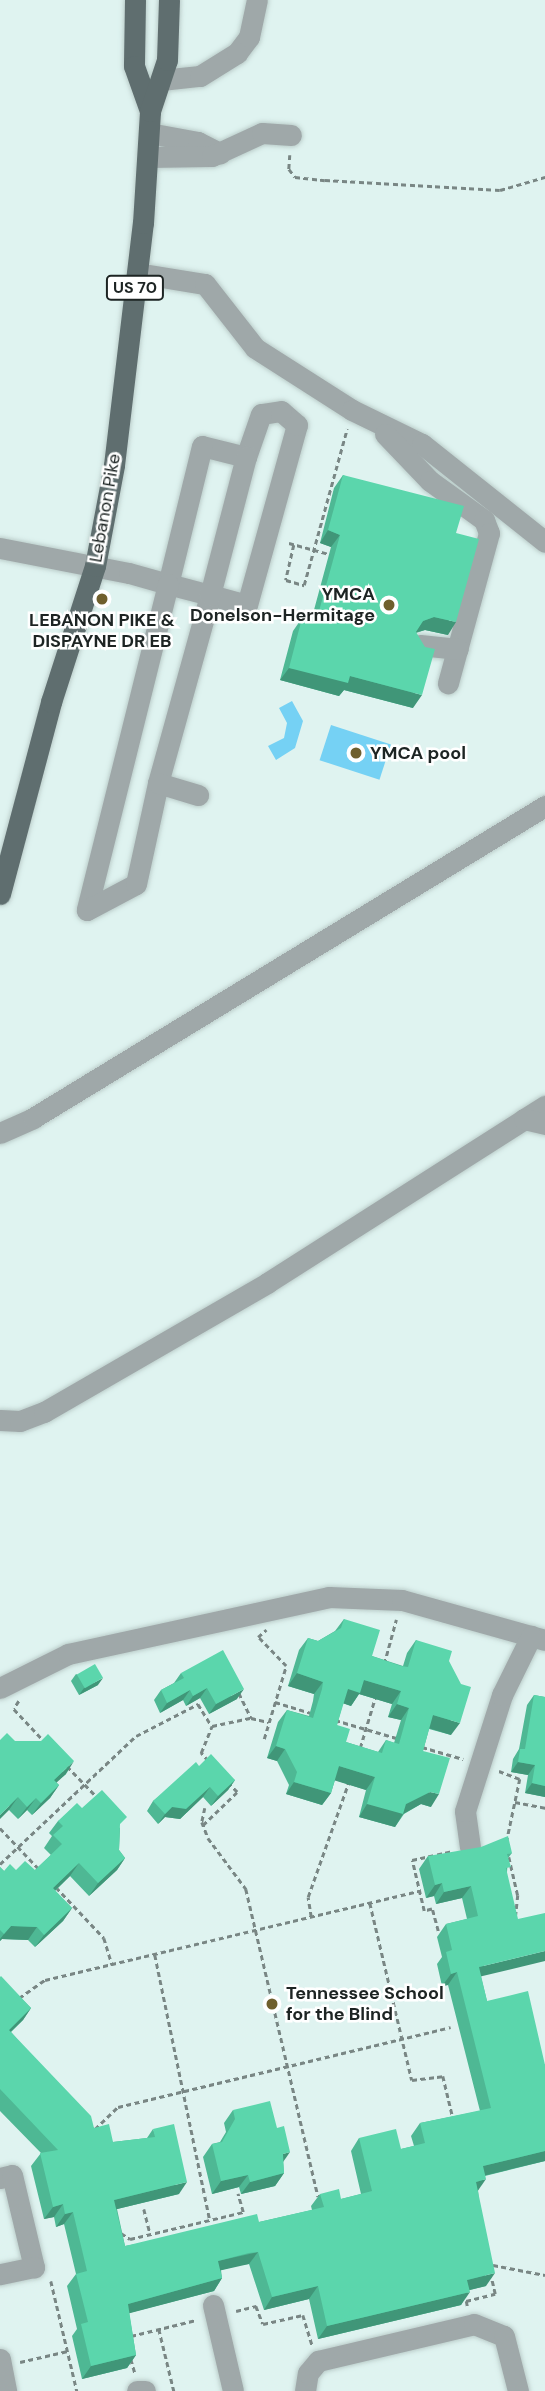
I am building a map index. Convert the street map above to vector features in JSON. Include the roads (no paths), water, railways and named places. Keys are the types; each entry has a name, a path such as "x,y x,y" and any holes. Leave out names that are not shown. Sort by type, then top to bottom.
{"main road":[{"name":"Lebanon Pike","path":"135,0 134,66 150,111"},
{"name":"Lebanon Pike","path":"0,894 51,702 95,566 114,464 137,273 150,111 167,60 169,0"}],"street":[{"path":"161,80 200,76 237,52 249,37 257,0"},
{"path":"149,133 198,142 220,153"},
{"path":"148,157 220,153 262,133 291,135"},
{"path":"137,273 205,284 255,348 395,440 430,481 484,520 489,533 448,683"},
{"path":"0,548 95,566 168,584 210,595 247,605 297,437 297,425 290,415 271,410 261,414 246,457 210,595 158,783 136,884 87,910 168,584 202,446 246,457"},
{"path":"352,410 422,444 545,542"},
{"path":"420,645 458,649"},
{"path":"158,783 198,795"},
{"path":"0,1133 33,1118 545,806"},
{"path":"0,1420 20,1421 44,1412 267,1283 534,1122 545,1107"},
{"path":"4,1685 68,1654 250,1612 330,1597 401,1600 538,1638 502,1695 465,1811 470,1847"},
{"path":"0,2178 12,2175 34,2267 0,2274"},
{"path":"206,2312 233,2391"},
{"path":"305,2391 308,2374 317,2361 471,2325 491,2328 504,2336 519,2391"},
{"path":"6,2391 7,2361"}],"water":[{"path":"292,701 303,721 295,748 276,760 268,746 284,738 287,723 279,708"},
{"name":"YMCA pool","path":"331,725 391,744 379,780 320,760"}],"place":[{"name":"LEBANON PIKE & DISPAYNE DR EB","path":"102,599"},
{"name":"YMCA Donelson-Hermitage","path":"389,605"},
{"name":"YMCA pool","path":"356,753"},
{"name":"Tennessee School for the Blind","path":"272,2004"}]}
